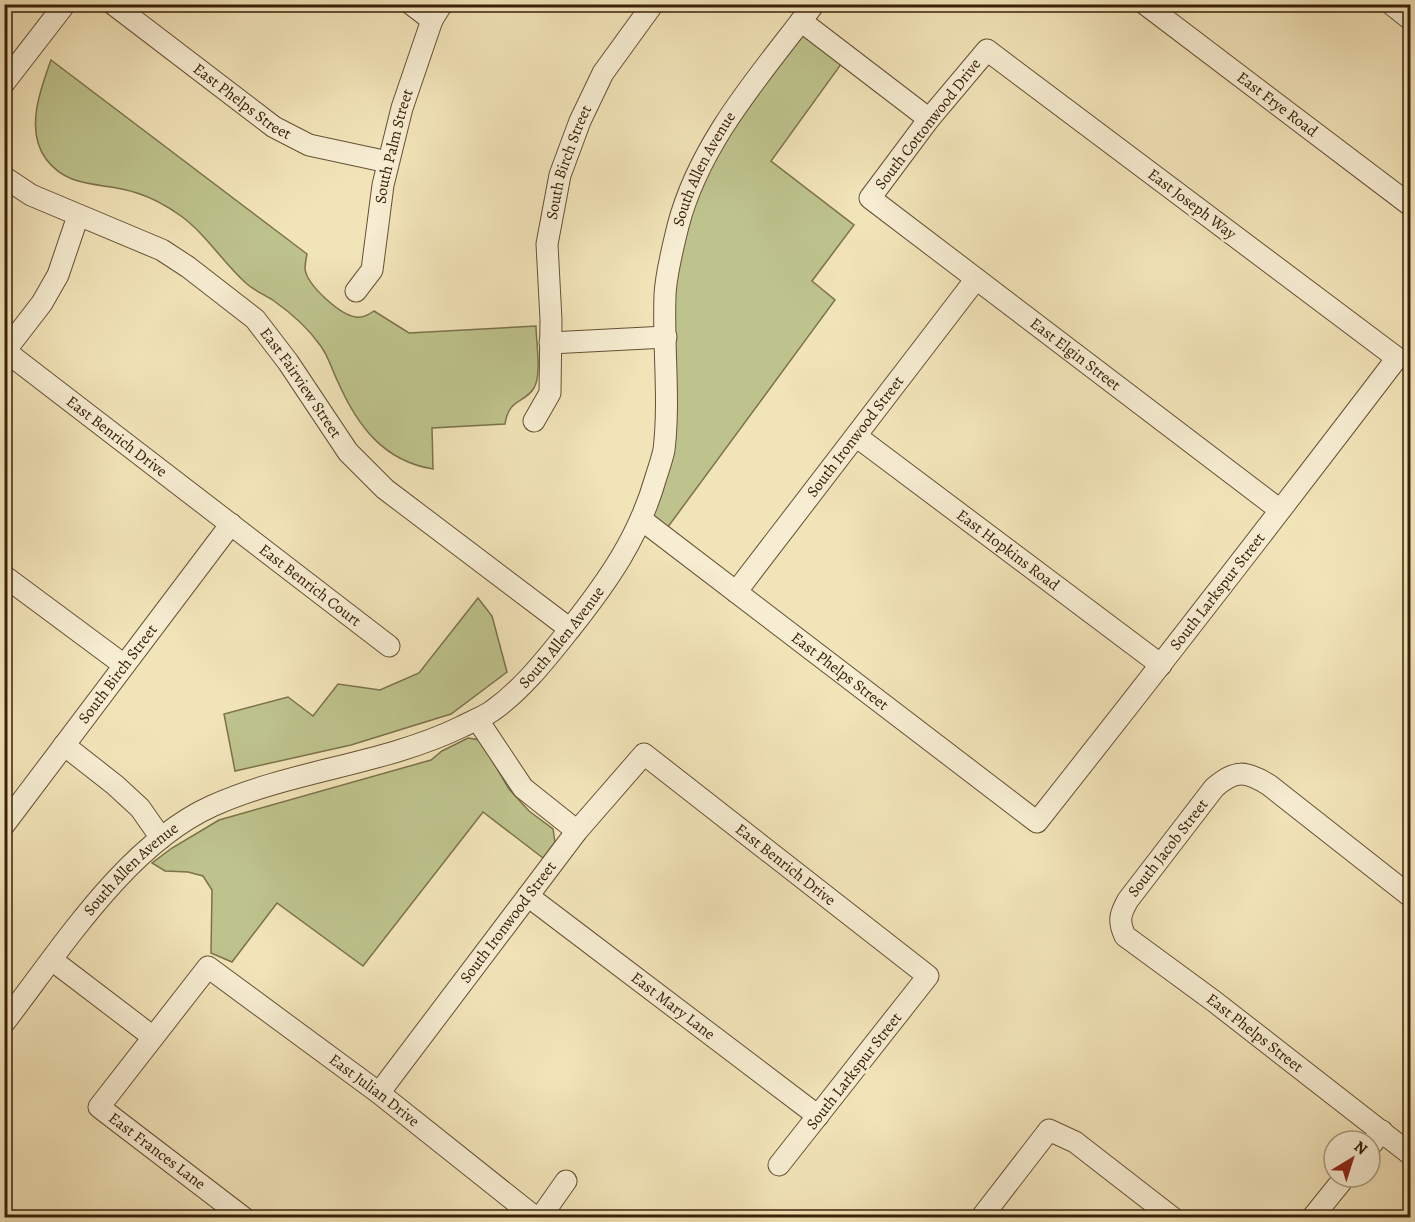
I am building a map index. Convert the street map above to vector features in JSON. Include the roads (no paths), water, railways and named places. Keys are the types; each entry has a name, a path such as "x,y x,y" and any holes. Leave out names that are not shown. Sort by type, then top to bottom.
{"street":[{"path":"4,83 65,4"},
{"name":"East Phelps Street","path":"113,4 274,126 309,145 388,162"},
{"path":"411,4 437,12"},
{"name":"South Birch Street","path":"534,421 550,393 547,244 560,175 580,121 603,73 653,4"},
{"name":"East Frye Road","path":"1145,4 1410,205"},
{"path":"1391,4 1410,20"},
{"name":"South Palm Street","path":"356,291 372,270 388,162 402,108 437,12"},
{"path":"807,13 929,119"},
{"name":"South Allen Avenue","path":"4,1023 121,876 161,838 211,806 260,789 375,758 439,737 490,713 526,682 570,629 620,561 642,520 663,453 667,412 665,291 679,223 698,171 728,118 807,13"},
{"name":"South Cottonwood Drive","path":"870,198 929,119 987,50"},
{"name":"East Joseph Way","path":"987,50 1397,358"},
{"name":"East Fairview Street","path":"4,177 31,195 162,250 188,267 255,319 288,362 348,452 372,477 570,629"},
{"name":"East Elgin Street","path":"870,198 1280,510"},
{"path":"5,350 42,303 58,275 78,216"},
{"name":"South Ironwood Street","path":"736,592 976,279"},
{"path":"550,343 666,337"},
{"name":"East Benrich Drive","path":"5,350 231,524"},
{"name":"South Larkspur Street","path":"1037,822 1397,358"},
{"name":"East Hopkins Road","path":"856,436 1161,665"},
{"name":"East Phelps Street","path":"642,520 1037,822"},
{"name":"South Birch Street","path":"7,817 231,524"},
{"name":"East Benrich Court","path":"231,524 389,646"},
{"path":"4,576 124,666"},
{"path":"477,719 523,788 577,831"},
{"path":"64,745 140,808 161,838"},
{"name":"South Ironwood Street","path":"379,1093 577,831 644,754"},
{"name":"East Benrich Drive","path":"644,754 928,976"},
{"name":"South Jacob Street","path":"1125,936 1120,923 1120,912 1128,900 1214,788 1226,778 1239,774 1252,775 1269,785 1410,896"},
{"name":"East Mary Lane","path":"528,896 818,1116"},
{"name":"East Phelps Street","path":"1125,936 1215,1002 1364,1129"},
{"path":"52,960 153,1037"},
{"name":"East Julian Drive","path":"153,1037 208,967 379,1093 536,1218"},
{"name":"South Larkspur Street","path":"779,1165 928,976"},
{"name":"East Frances Lane","path":"153,1037 99,1107 244,1218"},
{"path":"981,1218 1049,1130 1075,1142 1173,1218"},
{"name":"East Phelps Street","path":"1382,1142 1410,1155"},
{"path":"540,1218 566,1181"},
{"path":"1312,1218 1335,1189"}]}
